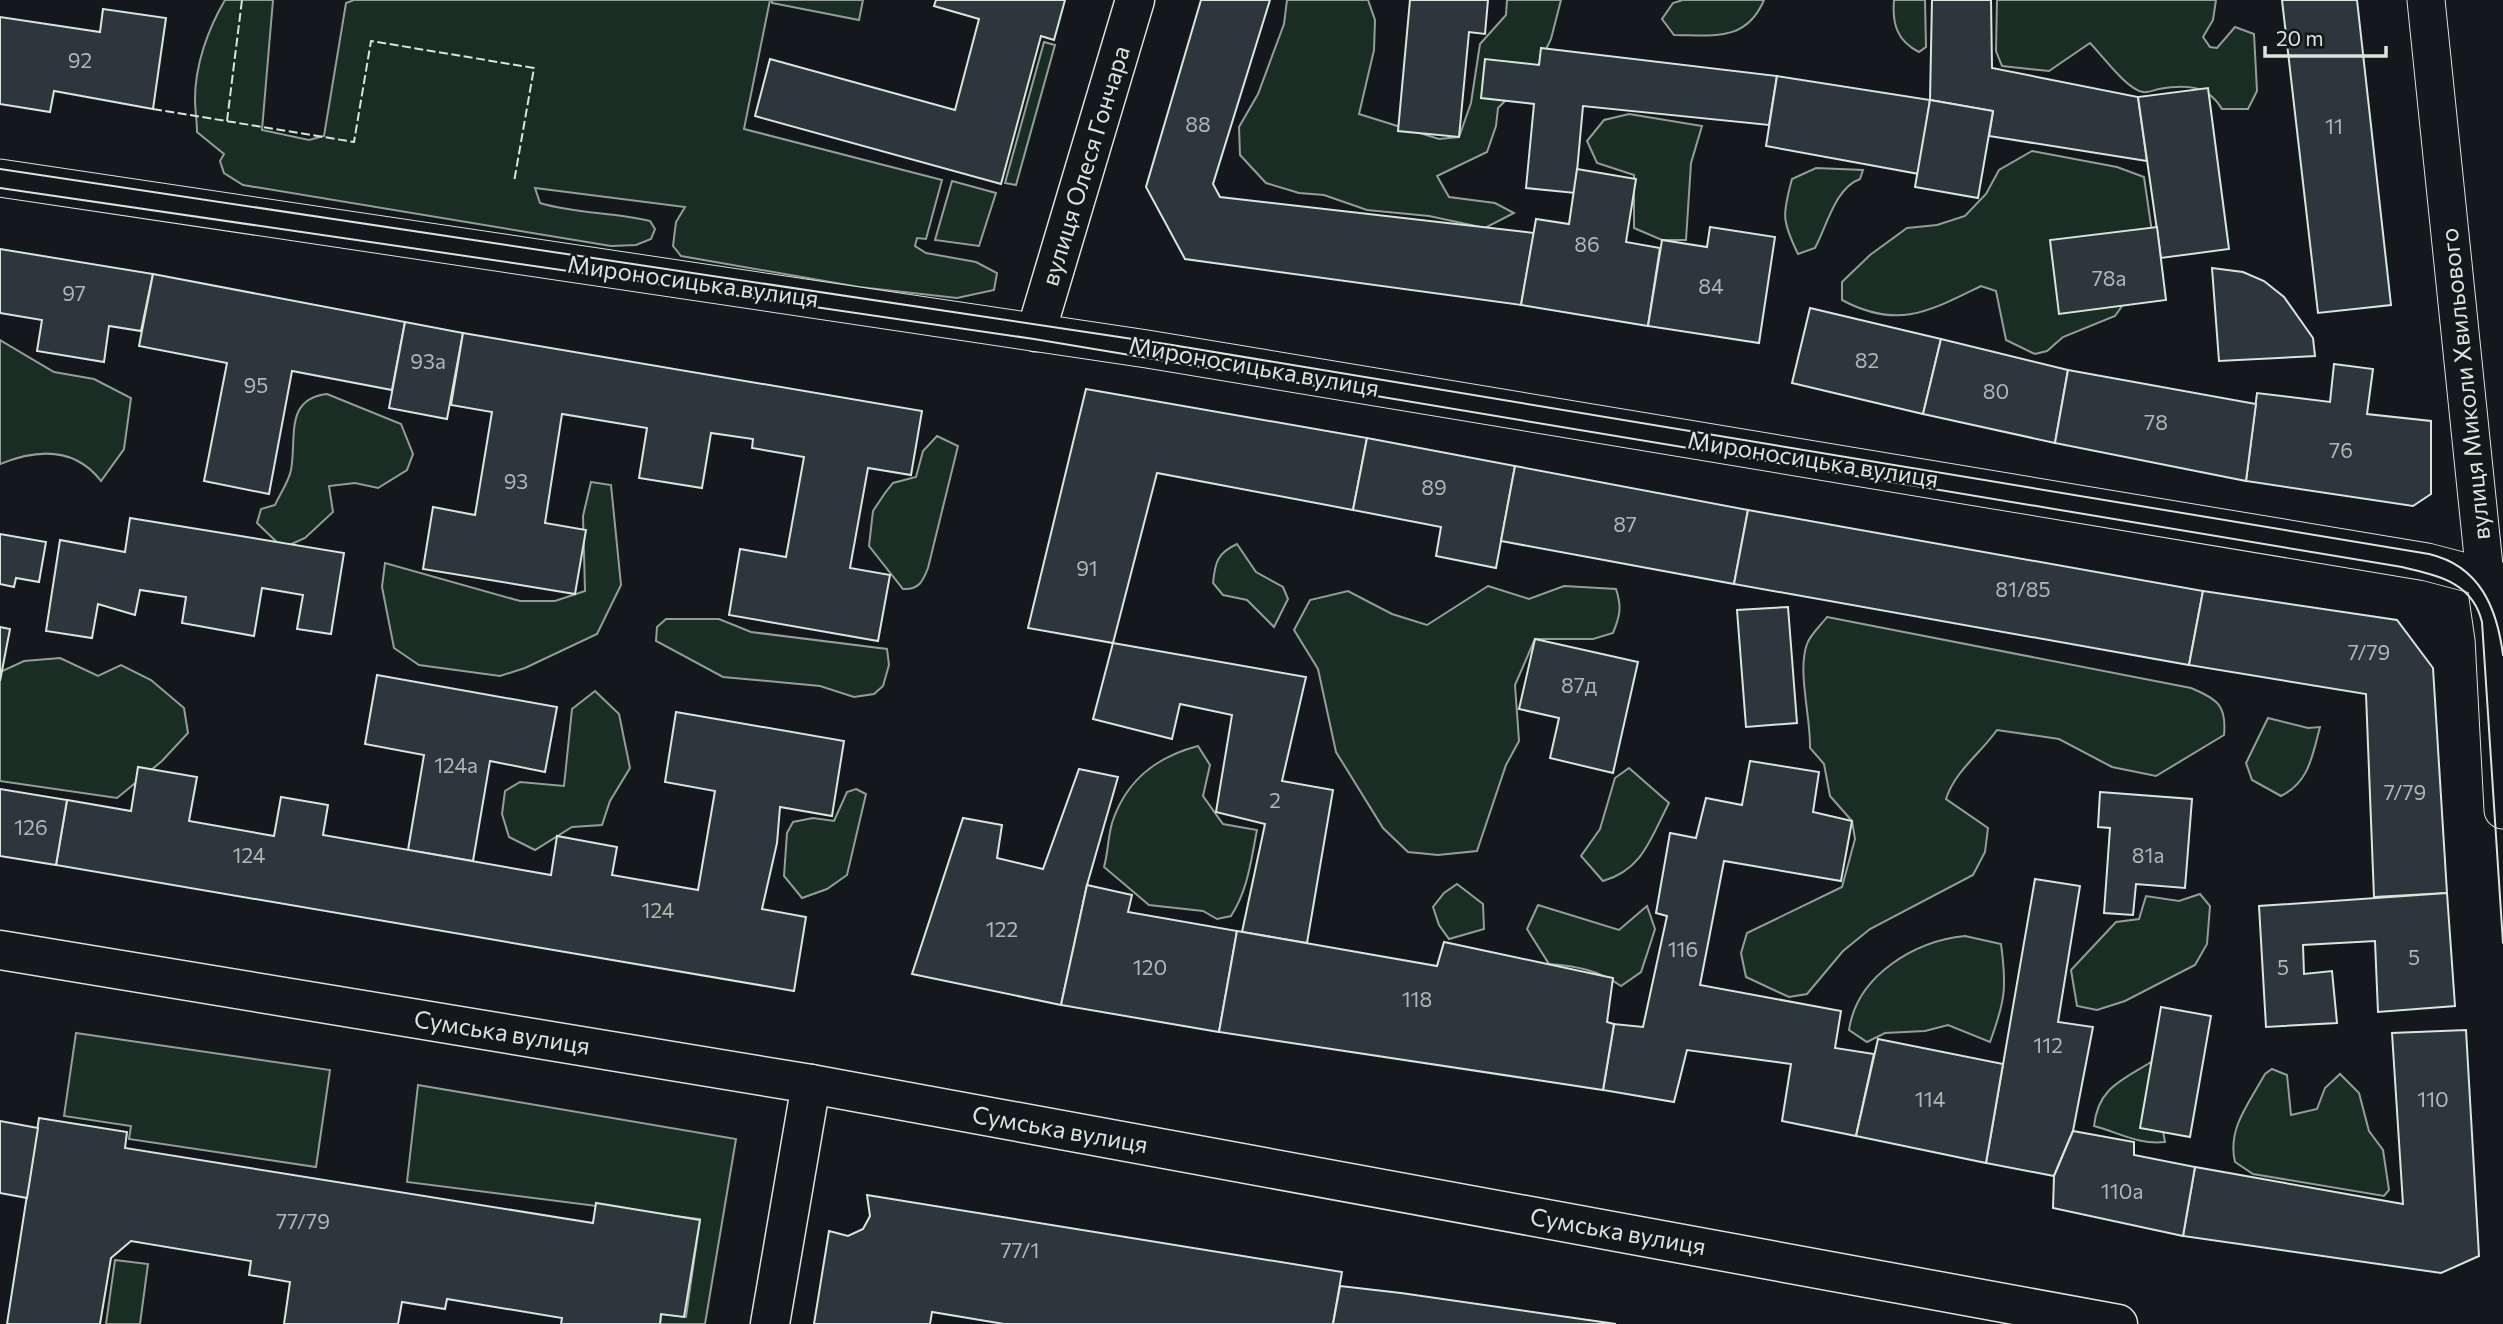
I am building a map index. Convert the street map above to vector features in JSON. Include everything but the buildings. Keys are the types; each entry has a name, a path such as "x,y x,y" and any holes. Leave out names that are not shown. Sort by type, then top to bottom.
{"main road":[{"name":"вулиця Олеся Гончара","path":"1036,332 1135,0"},
{"name":"Сумська вулиця","path":"0,950 811,1084 2118,1324"},
{"path":"770,1324 811,1084"}],"street":[{"name":"вулиця Миколи Хвильового","path":"2426,0 2494,579 2494,638 2503,810"},
{"name":"Мироносицька вулиця","path":"0,178 1036,332 2427,562 2494,579"}],"green space":[{"path":"225,0 273,0 262,130 309,140 324,136 346,3 354,0 770,0 744,129 942,180 926,239 917,238 915,246 926,253 976,262 997,273 994,290 957,298 859,287 681,256 673,246 676,222 685,207 535,188 540,203 650,221 655,229 651,239 636,245 611,246 243,185 224,173 220,161 224,154 197,132 195,99 200,60 213,23"},
{"path":"772,0 863,0 859,20 772,3"},
{"path":"1287,0 1368,0 1375,20 1374,50 1359,114 1439,139 1459,137 1471,103 1480,44 1506,15 1507,0 1561,0 1551,39 1536,70 1498,108 1496,126 1487,152 1437,176 1449,197 1495,203 1514,213 1485,228 1429,216 1367,210 1324,195 1299,193 1266,183 1240,155 1239,127 1258,94 1284,24"},
{"path":"1683,0 1764,0 1757,14 1738,30 1715,35 1674,35 1662,19 1673,3"},
{"path":"1894,0 1925,0 1926,47 1919,52 1906,43 1898,31 1894,17"},
{"path":"1997,0 2216,0 2213,20 2203,37 2210,47 2217,48 2235,27 2254,34 2257,91 2248,109 2222,109 2210,95 2195,88 2178,87 2143,92 2122,79 2090,43 2049,71 2002,66 1996,51"},
{"path":"1044,42 1055,45 1016,185 1005,183"},
{"path":"1629,114 1702,126 1691,163 1686,240 1662,240 1634,228 1634,175 1597,163 1587,141 1604,120"},
{"path":"2032,151 2117,167 2144,177 2153,239 2146,272 2115,316 2063,337 2047,351 2035,354 2006,340 1996,291 1981,286 1946,303 1913,314 1880,314 1842,300 1842,282 1870,255 1907,228 1937,225 1965,216 1986,194 1999,170"},
{"path":"1816,168 1863,170 1860,179 1844,190 1838,199 1815,248 1798,254 1786,225 1786,201 1792,179"},
{"path":"952,181 996,193 979,246 935,240"},
{"path":"0,340 54,372 94,379 131,398 124,449 101,481 79,462 55,454 28,456 0,464"},
{"path":"327,394 401,424 413,454 407,470 378,488 355,483 329,486 333,512 305,538 283,548 257,523 261,509 275,505 288,479 298,412 304,403 313,397"},
{"path":"937,436 958,446 928,568 920,584 903,589 869,546 873,511 893,483 916,477 923,451"},
{"path":"591,482 611,485 621,585 597,634 525,668 500,676 419,665 394,648 382,587 385,563 520,601 555,601 585,591 583,516"},
{"path":"1237,544 1256,572 1283,587 1288,599 1274,627 1247,600 1223,595 1213,583 1218,559"},
{"path":"1488,586 1529,599 1564,586 1616,589 1619,616 1613,633 1593,639 1535,639 1515,685 1519,741 1506,765 1477,851 1438,855 1408,852 1383,828 1336,752 1318,669 1294,630 1310,600 1348,591 1392,614 1427,625"},
{"path":"1827,617 2191,688 2218,704 2224,717 2224,735 2156,776 2112,767 2059,739 1997,730 1955,780 1946,799 1988,828 1985,852 1973,875 1870,929 1843,951 1807,994 1789,997 1746,977 1741,953 1747,933 1842,887 1855,839 1852,821 1830,796 1824,764 1810,748 1804,655 1811,637"},
{"path":"666,619 719,619 751,632 887,649 889,665 883,686 874,694 854,697 820,686 723,677 656,641 657,627"},
{"path":"60,658 98,676 121,665 151,680 184,708 188,733 162,761 117,798 0,781 0,672 24,661"},
{"path":"595,691 619,714 630,768 610,801 602,825 572,827 535,850 509,837 502,814 505,791 520,782 564,786 572,709"},
{"path":"2268,718 2308,728 2320,727 2304,776 2281,796 2252,780 2246,763"},
{"path":"1198,746 1210,765 1203,796 1223,824 1257,830 1248,874 1237,906 1231,916 1217,919 1203,911 1149,905 1104,867 1112,823 1125,794 1144,772 1156,764"},
{"path":"1629,768 1669,803 1651,840 1637,860 1617,876 1603,881 1581,856 1600,829 1615,778"},
{"path":"856,789 866,794 847,875 827,889 802,898 784,876 787,833 793,822 813,818 834,821 847,792"},
{"path":"1457,884 1483,904 1484,929 1449,939 1439,925 1433,907 1444,893"},
{"path":"2200,894 2210,906 2207,944 2195,965 2125,1001 2097,1010 2077,1006 2071,970 2116,922 2139,919 2146,896 2179,901"},
{"path":"1538,905 1619,930 1647,906 1655,929 1641,972 1621,986 1586,970 1549,964 1527,929"},
{"path":"1965,936 2001,944 2003,994 1990,1042 1948,1025 1925,1031 1885,1033 1867,1042 1849,1030 1854,1010 1863,993 1891,964 1927,945"},
{"path":"76,1033 330,1070 316,1167 129,1139 131,1126 64,1116"},
{"path":"2151,1062 2165,1142 2138,1140 2094,1126 2096,1113 2106,1094"},
{"path":"2272,1069 2287,1075 2291,1115 2317,1109 2325,1088 2340,1074 2359,1093 2369,1131 2383,1150 2389,1190 2384,1196 2253,1174 2235,1162 2234,1138 2241,1116 2265,1074"},
{"path":"418,1085 736,1139 705,1324 660,1324 661,1314 686,1317 700,1219 407,1182"},
{"path":"115,1260 148,1264 140,1324 106,1324"}],"tram line":[{"path":"0,169 1166,344 2429,554 2461,568 2483,591 2496,621 2503,655"},
{"path":"0,188 1034,339 2402,567 2428,574 2462,589 2477,608 2482,622 2503,943"}],"fence":[{"path":"227,121 242,0"},
{"path":"153,109 354,142 371,41 534,68 514,182"}]}
